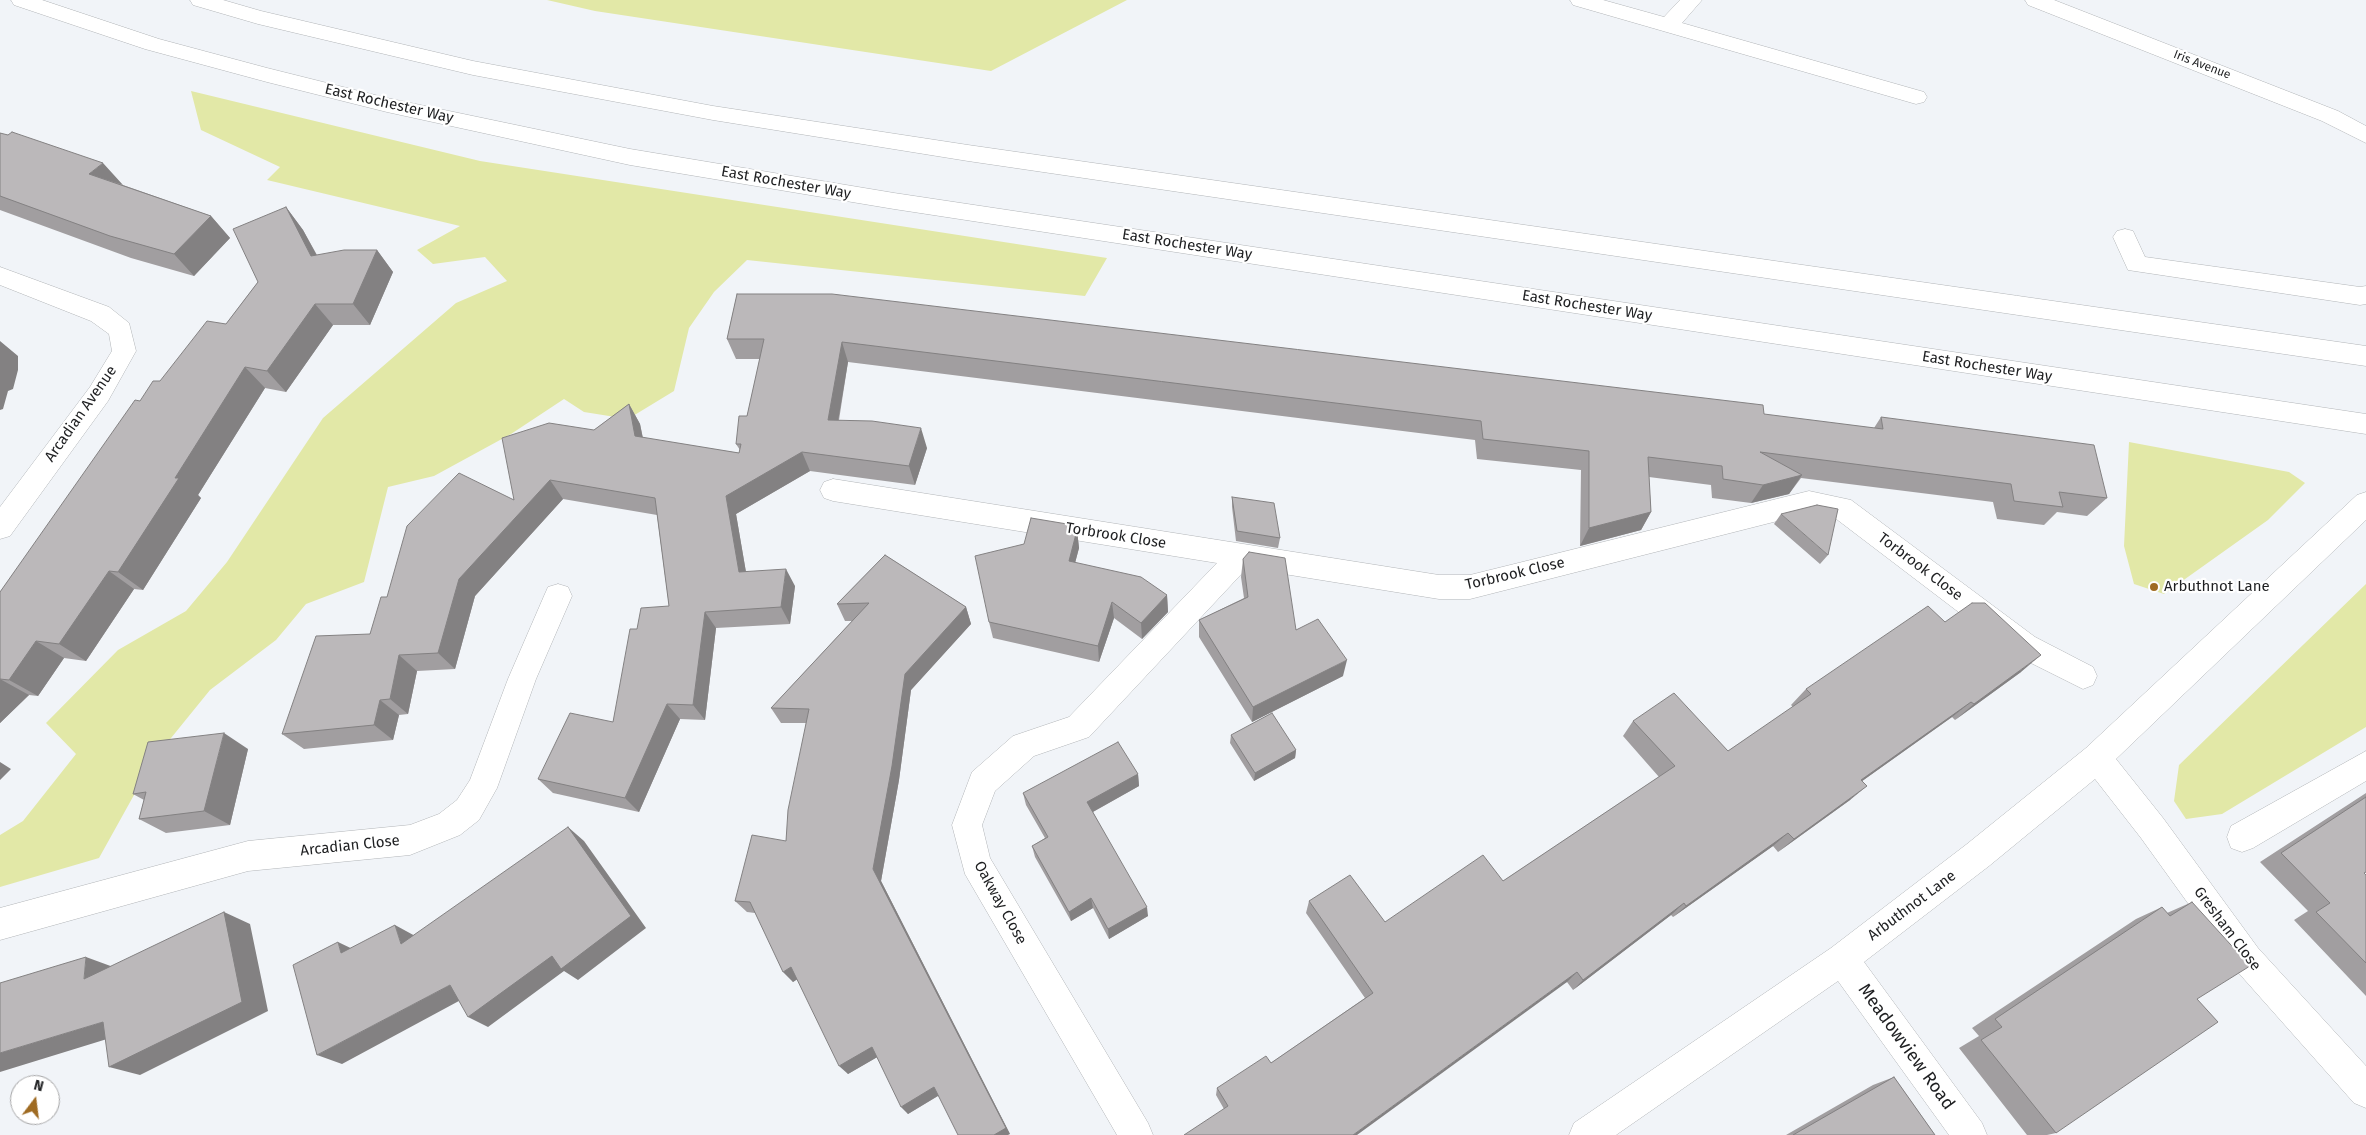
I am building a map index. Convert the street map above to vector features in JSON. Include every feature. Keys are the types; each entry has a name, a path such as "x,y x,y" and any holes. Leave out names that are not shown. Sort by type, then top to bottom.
{"main road":[{"name":"East Rochester Way","path":"21,0 152,44 266,75 387,105 630,156 894,201 2366,424"},
{"path":"200,0 258,17 473,68 713,113 968,154 2366,356"},
{"path":"1580,0 1669,24 1916,97"},
{"path":"1669,24 1692,0"},
{"name":"Iris Avenue","path":"2035,0 2330,116 2366,134"},
{"path":"2125,237 2136,264 2360,296 2366,295"},
{"name":"Arcadian Avenue","path":"0,276 100,314 120,330 124,351 99,394 0,528"},
{"name":"Torbrook Close","path":"833,490 1240,557 1439,587 1470,587 1809,502 1842,508 2025,646 2083,676"},
{"name":"Arbuthnot Lane","path":"1586,1135 1842,959 1978,855 2097,758 2366,502"},
{"name":"Oakway Close","path":"1136,1135 976,863 968,825 983,782 1024,746 1079,727 1240,557"},
{"name":"Arcadian Close","path":"0,924 248,856 410,840 449,825 468,810 482,788 522,679 558,596"},
{"name":"Gresham Close","path":"2097,758 2152,828 2248,959 2366,1091"},
{"path":"2242,836 2366,765"},
{"name":"Meadowview Road","path":"1842,959 1970,1135"}],"green space":[{"path":"547,0 1127,0 991,71 595,11"},
{"path":"191,91 480,161 1107,258 1085,296 747,260 714,292 689,328 674,391 628,419 584,412 564,399 511,434 434,476 388,487 364,582 306,604 276,640 210,690 154,759 99,858 0,887 0,835 23,821 76,754 46,723 118,650 186,611 227,562 323,418 456,303 507,281 485,257 433,264 417,250 460,226 267,180 280,167 201,130"},
{"path":"2129,442 2289,472 2305,483 2268,520 2164,594 2134,584 2124,546"},
{"path":"2366,584 2366,727 2222,814 2186,819 2174,801 2179,765"}],"building":[{"path":"12,132 103,163 89,174 211,216 174,254 110,236 0,196 0,133 8,135"},
{"path":"286,207 311,256 344,250 377,250 353,304 315,304 267,371 245,367 175,478 179,478 118,572 109,571 59,644 36,641 9,680 0,679 0,592 135,400 140,401 153,381 160,381 207,321 226,324 258,282 233,229"},
{"path":"737,294 832,294 1763,405 1764,414 1883,429 1881,417 2094,445 2107,498 2059,492 2063,507 2014,501 2011,484 1760,452 1802,475 1763,485 1723,479 1722,466 1648,457 1651,512 1589,528 1589,451 1483,439 1481,421 842,342 828,420 872,421 921,428 909,466 802,452 726,496 739,572 786,569 781,607 705,612 693,705 667,704 625,798 538,779 570,713 613,722 630,629 637,629 641,608 669,606 655,498 550,480 459,579 438,653 399,655 390,699 380,700 374,725 282,734 316,636 370,634 381,597 387,597 407,526 459,473 514,500 502,438 549,423 594,430 629,404 635,436 739,453 741,444 736,444 739,416 747,416 764,339 727,339"},
{"path":"1232,497 1274,503 1280,538 1237,531"},
{"path":"1817,505 1838,509 1828,555 1781,514"},
{"path":"1031,518 1067,524 1077,530 1069,561 1141,577 1167,595 1141,623 1112,602 1098,646 989,622 975,556 1024,544"},
{"path":"1249,552 1285,558 1296,630 1318,619 1347,660 1253,707 1199,620 1248,597 1243,559"},
{"path":"885,555 966,607 905,674 892,766 873,869 1006,1128 994,1135 958,1135 934,1087 901,1107 872,1047 839,1066 791,967 783,972 750,902 735,901 752,835 786,841 788,810 809,709 771,708 869,603 837,604"},
{"path":"1972,603 1985,603 2041,655 1974,704 1971,702 1861,780 1867,786 1794,839 1788,833 1686,906 1684,903 1583,980 1577,972 1353,1135 1184,1135 1228,1106 1217,1088 1266,1056 1271,1063 1373,993 1309,901 1350,875 1385,922 1483,855 1503,881 1675,766 1633,721 1674,693 1728,751 1811,694 1806,689 1928,606 1945,622"},
{"path":"1272,713 1296,750 1255,773 1231,735"},
{"path":"224,733 204,811 139,819 146,792 133,794 148,742"},
{"path":"1118,742 1138,774 1087,802 1147,907 1108,929 1091,898 1069,912 1032,846 1048,837 1023,793"},
{"path":"2366,797 2366,872 2364,873 2366,875 2366,963 2316,912 2330,903 2281,853"},
{"path":"568,827 631,916 561,969 552,956 468,1017 450,985 317,1055 293,965 338,942 341,953 395,925 401,944"},
{"path":"2192,902 2250,966 2197,999 2218,1022 2056,1133 1981,1040 2002,1027 1995,1019 2162,907 2170,916"},
{"path":"224,912 242,1002 109,1067 103,1022 0,1053 0,983 86,957 84,979"},
{"path":"1894,1077 1935,1135 1793,1135"}],"place":[{"name":"Arbuthnot Lane","path":"2154,587"}]}
